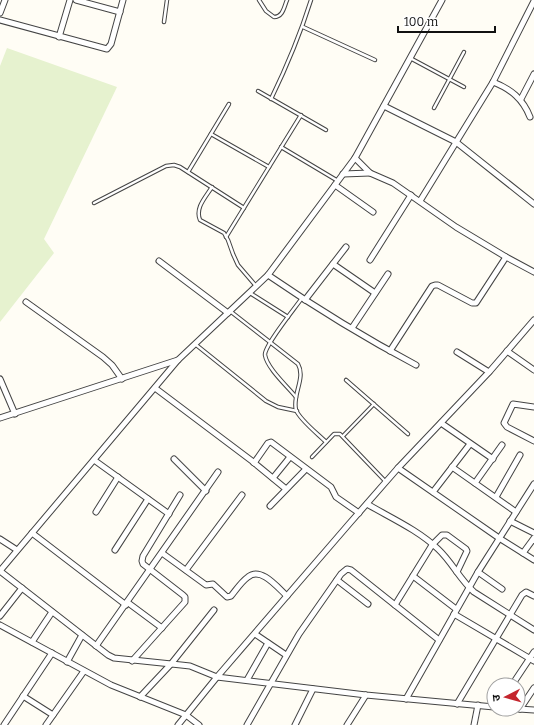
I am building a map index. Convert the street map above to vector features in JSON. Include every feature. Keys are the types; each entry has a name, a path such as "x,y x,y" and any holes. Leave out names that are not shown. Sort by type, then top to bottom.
{"street":[{"path":"0,13 5,0"},
{"path":"59,36 70,0"},
{"path":"76,0 120,12"},
{"path":"0,20 107,49 111,44 124,0"},
{"path":"442,0 355,158 268,275 178,360 0,571 96,646 114,658 190,666 217,677 366,695 486,706"},
{"path":"420,201 493,82 534,1"},
{"path":"520,99 534,74"},
{"path":"493,82 513,92 520,99 530,117"},
{"path":"384,106 456,142 534,204"},
{"path":"355,158 370,173 393,183 456,227 534,272"},
{"path":"343,174 370,173"},
{"path":"337,183 373,212"},
{"path":"370,260 411,195"},
{"path":"304,299 346,247"},
{"path":"390,351 432,286 438,285 472,303 476,303 506,257"},
{"path":"159,261 229,312"},
{"path":"333,264 376,293"},
{"path":"352,328 388,274"},
{"path":"268,275 304,299 416,365"},
{"path":"26,302 112,364 122,379"},
{"path":"178,725 217,677 398,468 489,372 534,320"},
{"path":"507,351 534,370"},
{"path":"457,352 489,372"},
{"path":"0,418 178,360"},
{"path":"0,379 15,414"},
{"path":"155,388 286,489"},
{"path":"534,407 511,405 504,423 507,427 534,441"},
{"path":"441,423 493,459"},
{"path":"254,463 269,442 331,488 336,497 359,513"},
{"path":"433,492 470,444"},
{"path":"476,483 502,445"},
{"path":"496,497 520,455"},
{"path":"273,478 290,457"},
{"path":"174,459 206,491"},
{"path":"94,460 169,514"},
{"path":"452,467 516,512"},
{"path":"398,468 499,538 534,560"},
{"path":"270,506 306,469"},
{"path":"96,646 151,570 218,472"},
{"path":"96,512 118,478"},
{"path":"406,699 478,572 516,512 532,493 534,484"},
{"path":"132,661 162,628 185,599 183,595 143,564 142,559 180,495"},
{"path":"186,570 242,495"},
{"path":"115,550 148,499"},
{"path":"367,504 424,538 457,572 469,588 510,616 534,630"},
{"path":"510,521 534,533"},
{"path":"32,533 162,628"},
{"path":"395,605 432,545 442,534 466,549 466,554 457,572"},
{"path":"523,553 534,538"},
{"path":"0,539 17,550"},
{"path":"162,553 206,585 213,584 228,597 231,596 248,577 256,574 263,575 287,596"},
{"path":"247,725 299,634 344,570 351,570 439,640"},
{"path":"478,572 502,589"},
{"path":"413,576 455,611 532,660"},
{"path":"337,580 368,604"},
{"path":"0,616 22,588"},
{"path":"457,704 524,593 526,592 534,596"},
{"path":"140,697 170,664 214,610"},
{"path":"32,642 52,612"},
{"path":"0,625 111,686 186,715 199,725"},
{"path":"255,634 286,655"},
{"path":"67,662 82,635"},
{"path":"247,680 268,643"},
{"path":"518,677 532,660 534,652"},
{"path":"4,725 52,653"},
{"path":"46,725 84,671"},
{"path":"526,699 534,688"},
{"path":"295,725 313,689"},
{"path":"347,725 366,695"},
{"path":"23,696 53,715"},
{"path":"474,725 478,705"}],"lane":[{"path":"164,22 167,0"},
{"path":"259,0 266,11 274,18 281,15 287,0"},
{"path":"271,99 288,64 303,27 311,0"},
{"path":"303,27 375,60"},
{"path":"434,108 464,52"},
{"path":"410,58 464,87"},
{"path":"258,91 326,130"},
{"path":"188,172 229,104"},
{"path":"226,237 301,115"},
{"path":"211,134 269,167"},
{"path":"281,147 337,183"},
{"path":"94,203 166,166 174,165 180,167 244,208"},
{"path":"212,187 200,205 198,212 200,220 224,233 238,265 257,286"},
{"path":"250,293 288,317"},
{"path":"297,397 270,366 265,356 265,351 288,317 304,299"},
{"path":"229,312 298,364 300,371 295,404 296,411 326,442"},
{"path":"195,344 266,401 278,407 296,411"},
{"path":"346,380 408,434"},
{"path":"343,436 374,404"},
{"path":"312,457 337,433 343,436 386,482"}],"green space":[{"path":"7,48 117,87 44,239 54,253 0,322 0,66"}]}
